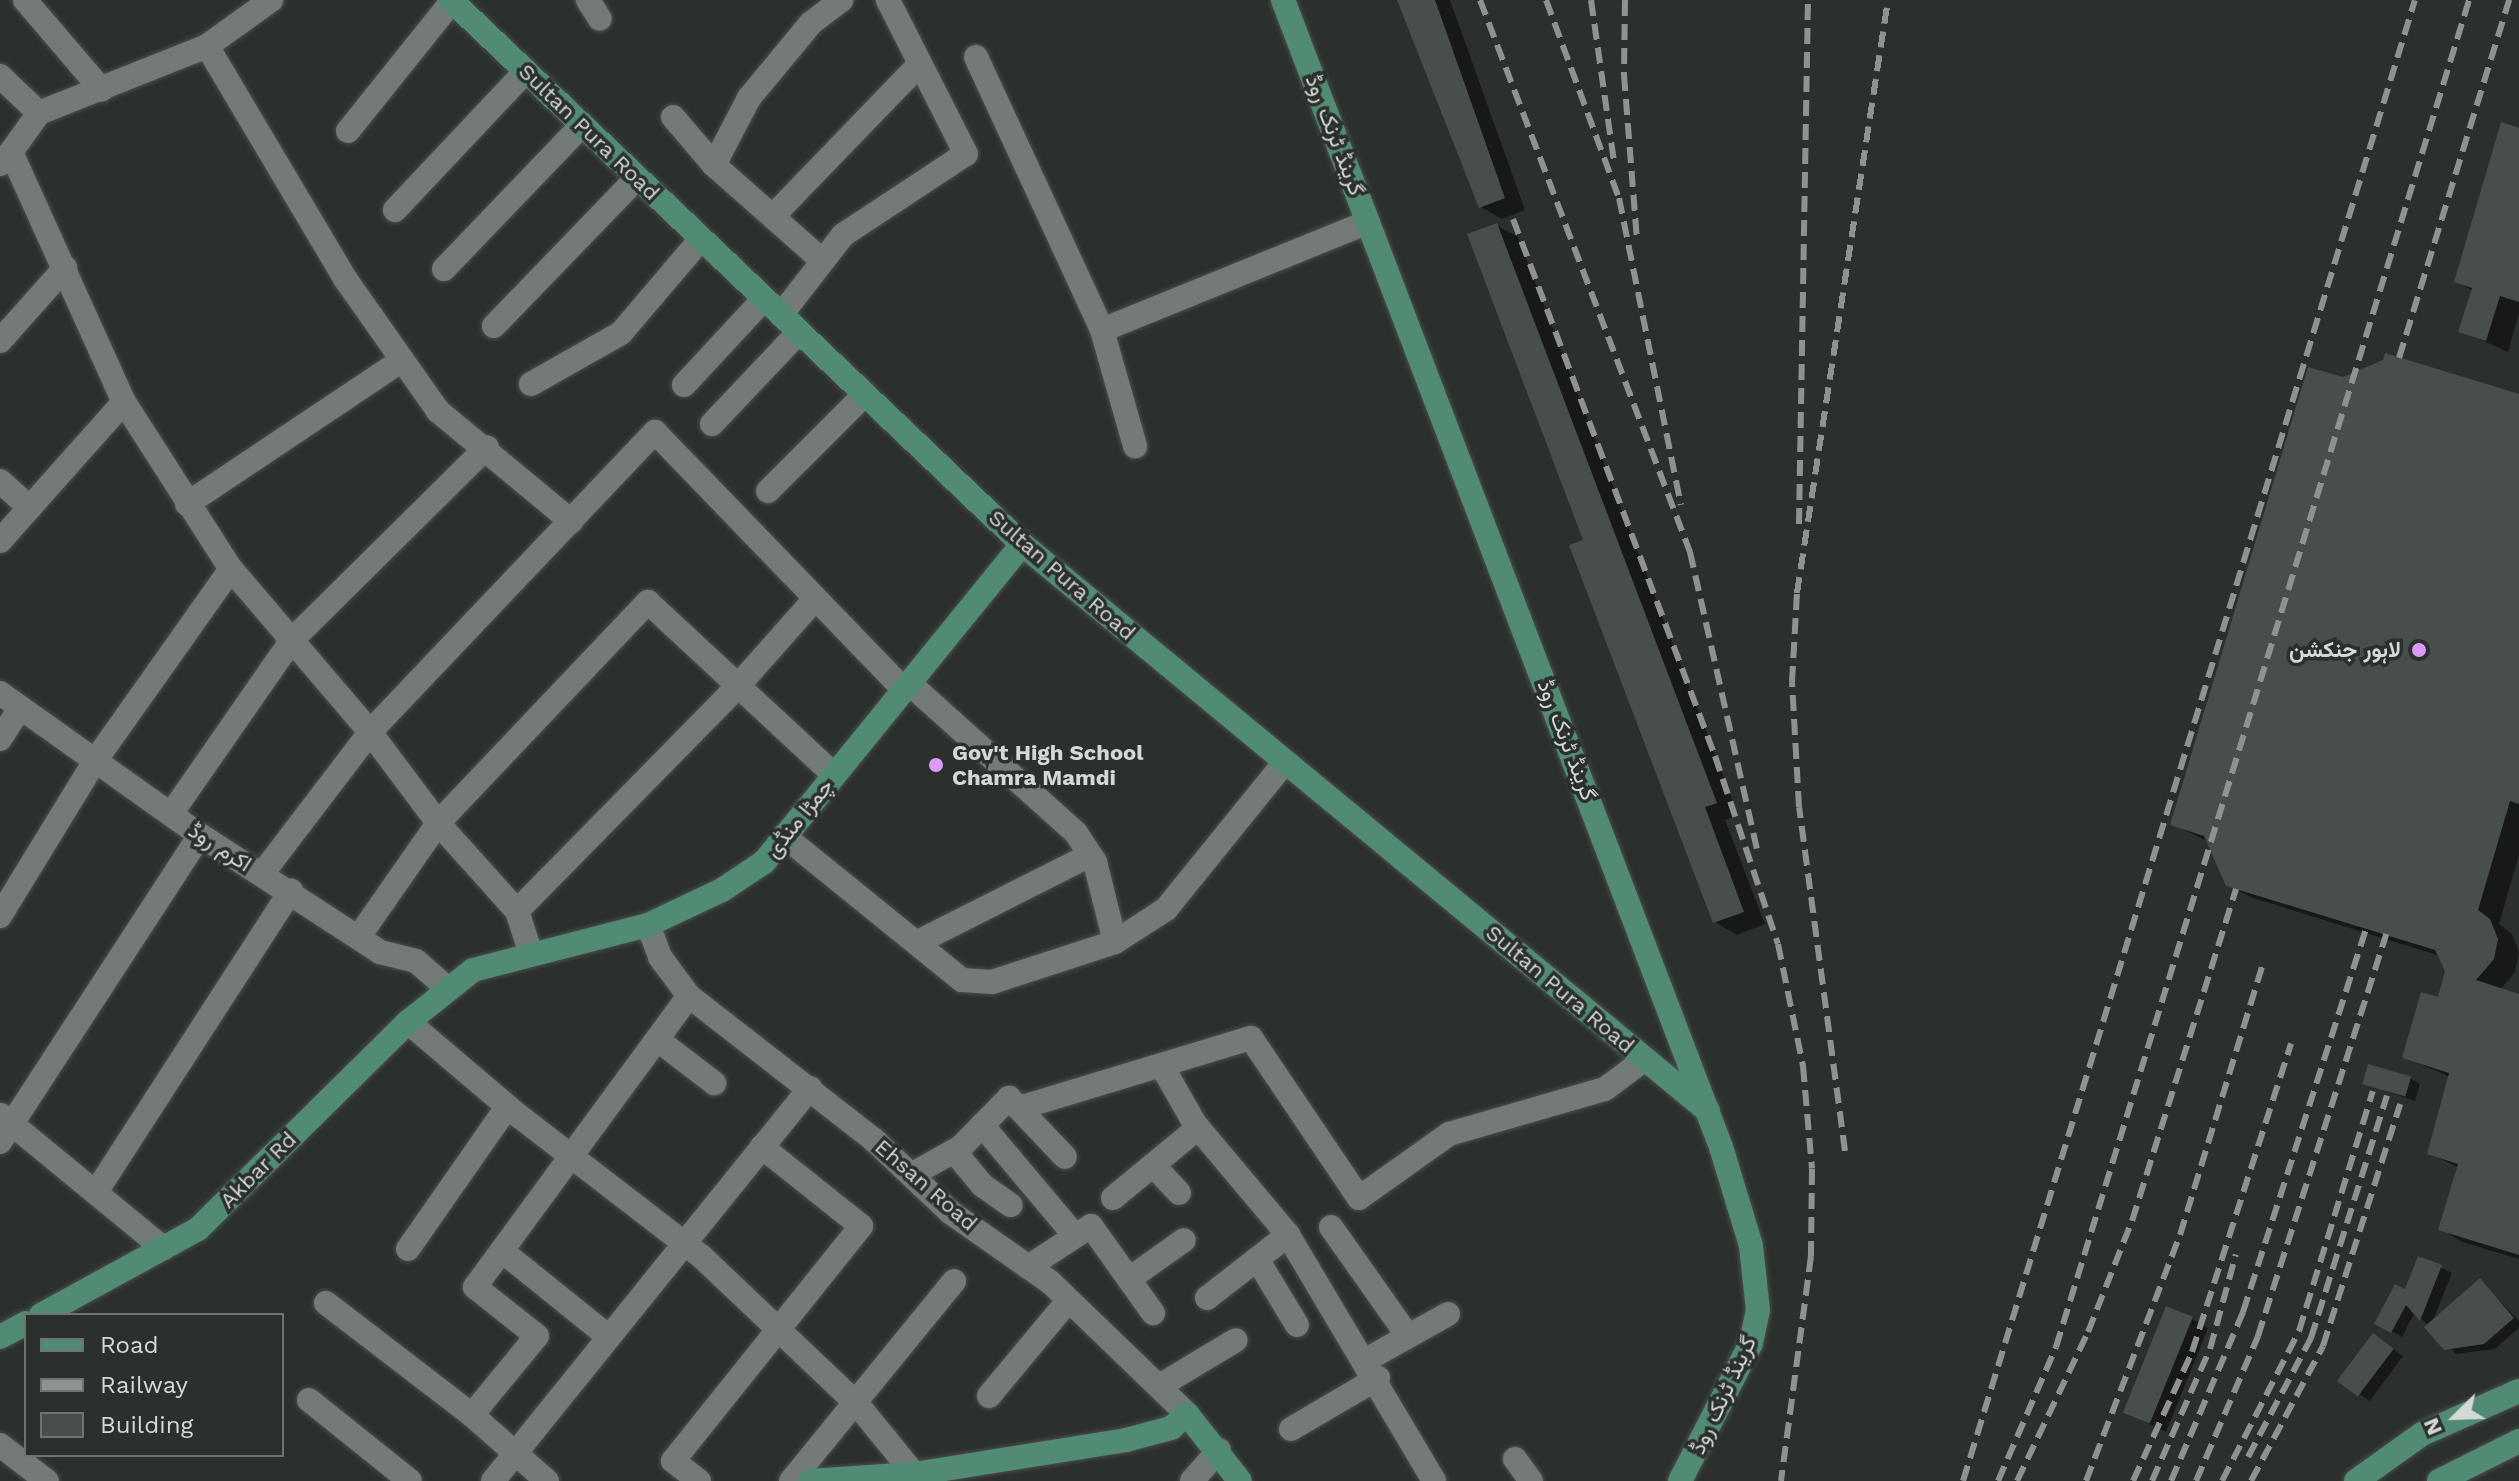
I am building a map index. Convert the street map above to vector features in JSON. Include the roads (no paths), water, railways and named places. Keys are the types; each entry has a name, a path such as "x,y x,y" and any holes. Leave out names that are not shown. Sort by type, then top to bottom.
{"main road":[{"name":"Sultan Pura Road","path":"451,0 1022,544 1708,1111"},
{"name":"گرینڈ ٹرنک روڈ","path":"1283,0 1708,1111 1751,1246 1758,1310 1751,1343 1730,1390 1680,1481"},
{"name":"چمڑا منڈی","path":"446,987 473,970 530,951 648,925 732,883 764,862 1022,544"},
{"name":"Akbar Rd","path":"45,1313 198,1229 446,987"},
{"path":"0,1337 24,1324"},
{"path":"2356,1481 2422,1434 2519,1391"},
{"path":"810,1481 928,1475 1155,1435 1187,1414"},
{"name":"Ehsan Road","path":"1187,1414 1219,1450 1240,1481"},
{"path":"2439,1481 2519,1441"}],"street":[{"path":"25,0 102,90"},
{"path":"271,0 207,46 39,113 6,158 65,268 124,402 187,504 231,569 370,732 438,823 517,911 530,951"},
{"path":"348,131 451,0"},
{"path":"714,165 749,98 811,23 841,0"},
{"path":"712,424 782,315 843,235 966,154 888,0"},
{"path":"207,46 346,280 438,411 487,447 571,521"},
{"path":"976,57 1102,330 1135,446"},
{"path":"774,215 920,64"},
{"path":"395,210 526,71"},
{"path":"0,76 39,113"},
{"path":"673,117 714,165 823,261"},
{"path":"444,269 582,125"},
{"path":"494,326 637,178"},
{"path":"1102,330 1368,222"},
{"path":"531,384 621,333 701,239"},
{"path":"2,335 65,268"},
{"path":"684,385 782,315"},
{"path":"187,504 402,360"},
{"path":"768,491 865,394"},
{"path":"0,541 124,402"},
{"path":"262,874 370,732 655,432 815,599 907,687 1076,833 1090,855 1115,942"},
{"path":"171,814 292,640 487,447"},
{"path":"0,481 30,508"},
{"path":"0,916 95,761 231,569"},
{"path":"517,911 736,688 815,599"},
{"path":"360,935 438,823 648,602 736,688 834,775"},
{"name":"اکرم روڈ","path":"0,693 200,835 360,935 380,952 416,961 446,987"},
{"path":"0,739 20,708"},
{"path":"784,836 882,917 920,941 962,980 992,982 1115,942 1166,909 1285,762"},
{"path":"163,1248 96,1192 4,1126 200,835"},
{"path":"920,941 1090,855"},
{"path":"96,1192 291,891"},
{"name":"Ehsan Road","path":"648,925 660,957 689,996 810,1088 950,1212 1028,1267 1161,1385 1187,1414"},
{"path":"472,1415 537,1336 475,1287 574,1159 689,996"},
{"path":"408,1022 507,1107 685,1244 857,1404 928,1475"},
{"path":"1019,1108 1251,1038 1359,1198 1449,1134 1605,1089 1645,1059"},
{"path":"658,1040 714,1083"},
{"path":"1162,1066 1198,1128 1288,1235 1372,1369 1434,1481"},
{"path":"493,1481 810,1088"},
{"path":"911,1175 954,1151 1009,1098 1065,1157"},
{"path":"408,1249 507,1107"},
{"path":"982,1125 1075,1236"},
{"path":"1113,1198 1198,1128"},
{"path":"699,1481 673,1461 861,1226 762,1147"},
{"path":"954,1151 982,1185 1011,1205"},
{"path":"1153,1165 1179,1193"},
{"path":"1028,1267 1091,1226 1153,1313"},
{"path":"1331,1227 1408,1336"},
{"path":"1207,1298 1288,1235"},
{"path":"1129,1279 1184,1240"},
{"path":"502,1251 609,1337"},
{"path":"1257,1259 1297,1325"},
{"path":"791,1481 857,1404 954,1281"},
{"path":"989,1396 1068,1301"},
{"path":"326,1303 472,1415 547,1481"},
{"path":"1291,1429 1372,1369 1408,1336 1448,1314"},
{"path":"1161,1385 1236,1340"},
{"path":"309,1400 410,1481"},
{"path":"0,1445 47,1481"},
{"path":"1192,1481 1219,1450"},
{"path":"1515,1459 1531,1481"}],"railway":[{"path":"1480,0 1690,552 1757,850"},
{"path":"1546,0 1619,198 1681,505"},
{"path":"1591,0 1614,162"},
{"path":"1625,0 1624,75 1637,239"},
{"path":"1799,524 1808,0"},
{"path":"1845,1151 1799,807 1792,682 1797,593 1888,0"},
{"path":"1963,1481 2415,0"},
{"path":"1998,1481 2056,1347 2469,0"},
{"path":"2399,358 2509,0"},
{"path":"1513,219 1715,756 1778,944 1803,1066 1812,1169 1811,1256 1781,1481"},
{"path":"2017,1481 2088,1332 2132,1221 2236,889"},
{"path":"2171,1481 2243,1312 2366,928"},
{"path":"2196,1481 2258,1336 2386,934"},
{"path":"2086,1481 2180,1235 2263,963"},
{"path":"2133,1481 2192,1352 2291,1043"},
{"path":"2222,1481 2299,1331 2373,1091"},
{"path":"2248,1457 2311,1338 2387,1096"},
{"path":"2251,1481 2323,1346 2400,1104"},
{"path":"2152,1481 2210,1349 2236,1254"}],"place":[{"name":"لاہور جنکشن","path":"2419,650"},
{"name":"Gov't High School Chamra Mamdi","path":"936,765"}]}
